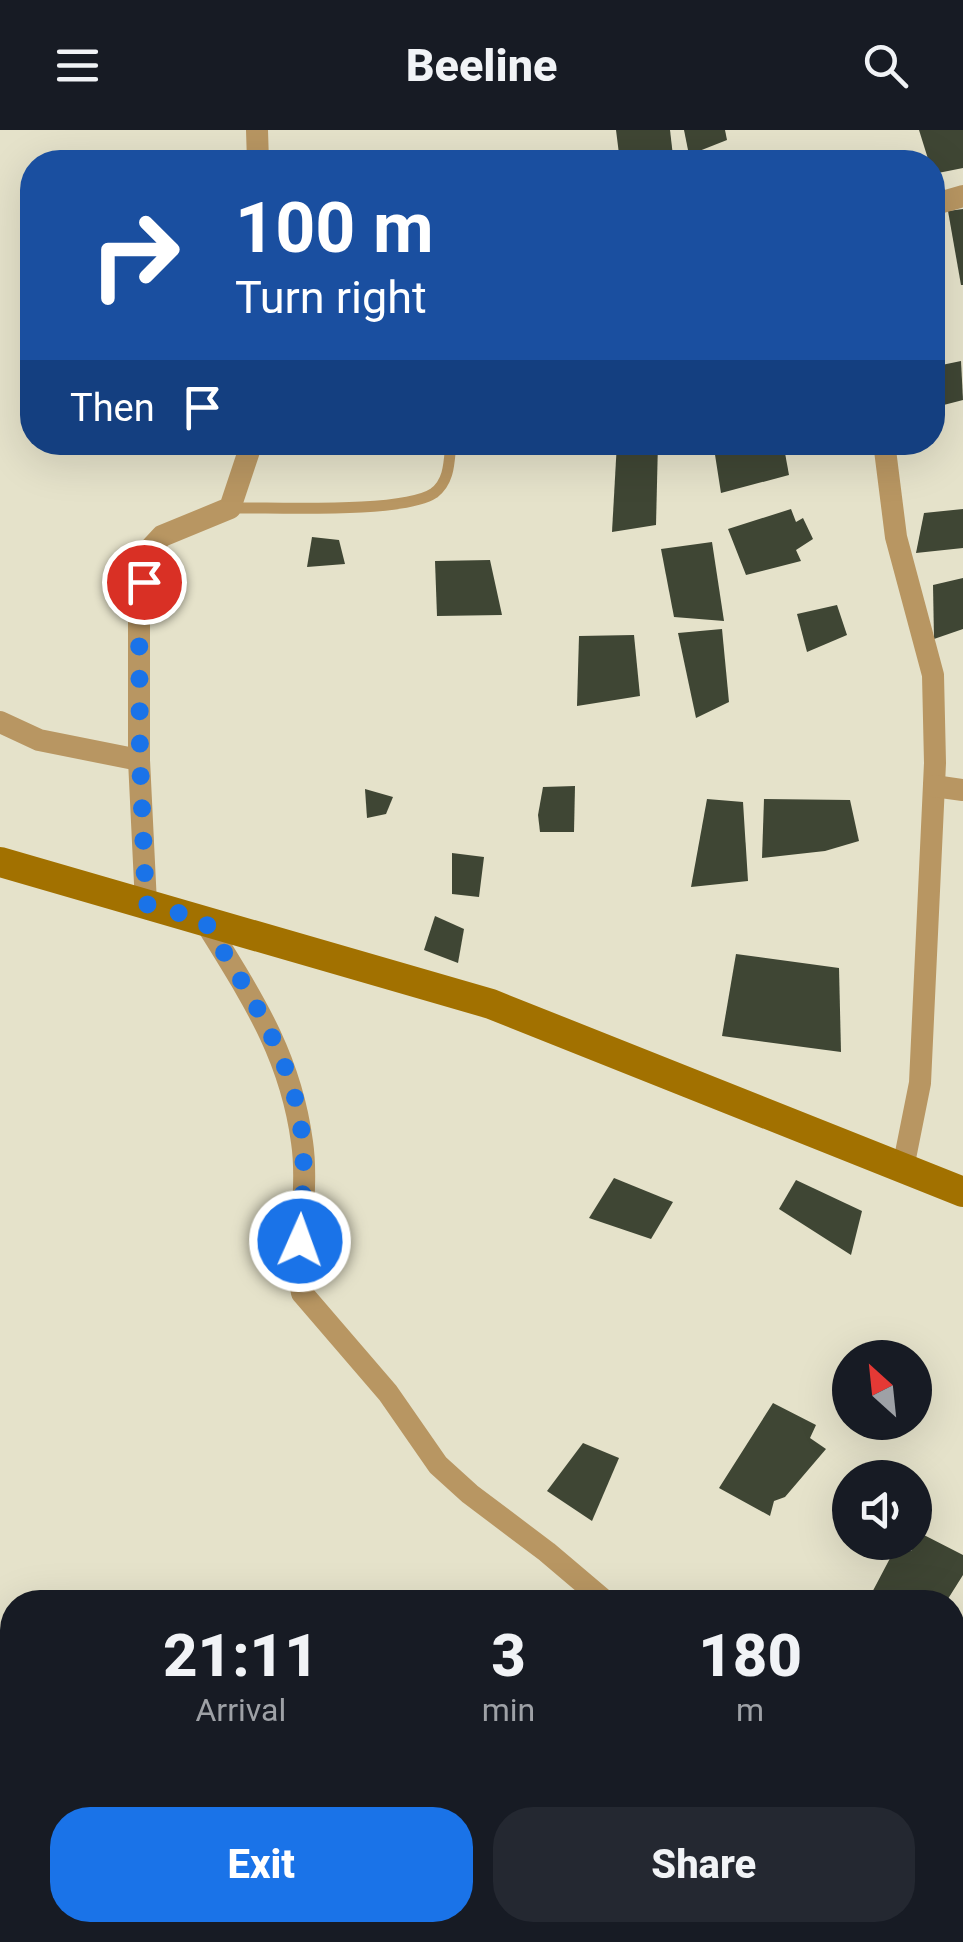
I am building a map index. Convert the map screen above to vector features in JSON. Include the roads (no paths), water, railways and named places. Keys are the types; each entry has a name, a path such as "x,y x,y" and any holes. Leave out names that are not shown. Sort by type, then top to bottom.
{"street":[{"path":"146,904 139,613 148,552 162,536 230,508 248,455"},
{"path":"886,455 896,537 933,675 934,786 920,1083 904,1168"},
{"path":"0,722 38,740 140,760"},
{"path":"934,786 963,790"},
{"path":"0,862 491,1004 963,1192"},
{"path":"204,920 262,1013 289,1074 303,1146 298,1272 302,1293 388,1393 438,1464 592,1590"}],"lane":[{"path":"230,508 389,505 421,499 437,490 449,472 450,455"}]}
